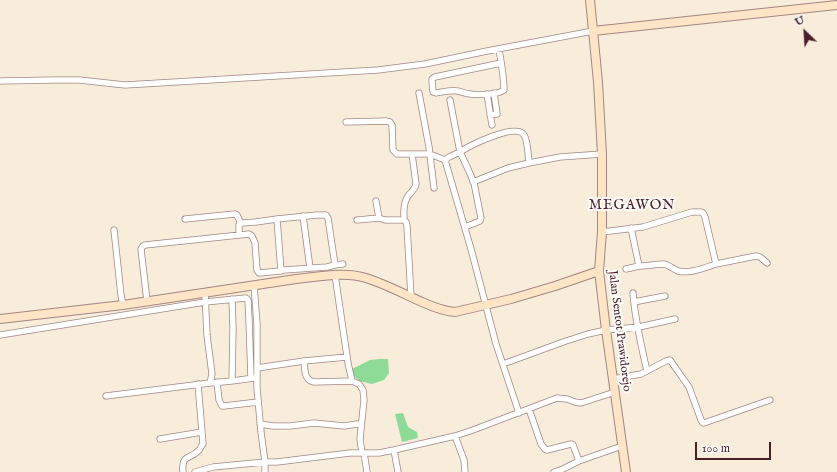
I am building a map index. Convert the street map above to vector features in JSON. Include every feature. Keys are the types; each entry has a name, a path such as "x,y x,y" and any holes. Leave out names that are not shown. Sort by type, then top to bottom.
{"street":[{"name":"Jalan Sentot Prawidorejo","path":"590,0 598,82 602,154 602,232 599,271 626,472"},
{"path":"0,82 79,80 125,85 362,71 425,64 593,31 837,5"},
{"path":"499,49 501,63 504,90 501,92 487,94 471,94 457,91 433,92 432,79 435,77 501,63"},
{"path":"419,93 430,154 434,188"},
{"path":"490,115 497,114 494,93"},
{"path":"487,94 492,125"},
{"path":"450,100 460,152 473,182 481,218 480,221 465,227"},
{"path":"346,122 390,122 392,125 394,151 397,154 430,154 445,160"},
{"path":"445,160 449,156 482,140 510,132 522,132 526,142 529,163"},
{"path":"411,297 407,226 404,220 405,200 414,190 416,184 412,154"},
{"path":"473,182 508,168 529,163 560,157 602,154"},
{"path":"445,160 472,249 496,344 519,413"},
{"path":"376,201 379,218"},
{"path":"602,232 643,227 692,212 702,212 705,217 716,264"},
{"path":"185,219 235,214 237,215 240,224 239,235"},
{"path":"240,224 325,214 327,216 335,265"},
{"path":"303,216 310,268"},
{"path":"357,220 379,218 385,220 404,220"},
{"path":"277,219 281,271"},
{"path":"631,228 639,266"},
{"path":"114,230 122,304"},
{"path":"146,299 143,246 249,234 252,236 255,243 257,270 259,273 271,278 295,275 346,275 365,278 439,309 450,312 461,311 511,299 599,271"},
{"path":"626,269 639,266 666,264 676,270 685,272 756,256 760,257 767,263"},
{"path":"281,271 295,275 310,268 343,264"},
{"path":"0,319 94,308 146,299 158,299 205,293 254,285 271,278 281,271"},
{"path":"335,275 352,381"},
{"path":"254,285 257,324 257,368 254,378"},
{"path":"205,293 212,374 210,382"},
{"path":"633,293 637,327 647,371"},
{"path":"634,302 665,296"},
{"path":"0,335 205,302 246,298 248,300 254,378 265,472"},
{"path":"158,299 160,310"},
{"path":"232,299 232,381"},
{"path":"94,308 96,320"},
{"path":"503,364 566,341 606,330 637,327 675,319"},
{"path":"257,368 304,361 347,357"},
{"path":"613,379 641,374 670,360 689,387 703,423 770,400"},
{"path":"304,361 305,372 307,380 309,381 352,381 359,384 363,390 364,400 360,439 367,472"},
{"path":"106,396 210,382 254,378"},
{"path":"217,382 219,400 222,406 258,402"},
{"path":"183,472 182,465 184,461 200,450 203,444 198,384"},
{"path":"196,472 213,467 394,450 456,436 557,398 581,403 615,392"},
{"path":"529,409 540,444 548,450 571,444 573,445 579,461"},
{"path":"260,424 273,426 290,426 314,423 344,426 357,424 361,425"},
{"path":"160,439 202,432"},
{"path":"456,436 464,460 466,472"},
{"path":"554,472 579,461 622,446"},
{"path":"394,450 398,472"}],"green space":[{"path":"388,359 389,373 384,380 372,384 360,381 352,375 350,370 370,360"},
{"path":"403,413 408,427 417,432 418,438 402,442 395,414"}],"district":[{"name":"MEGAWON","path":"632,206"}]}
